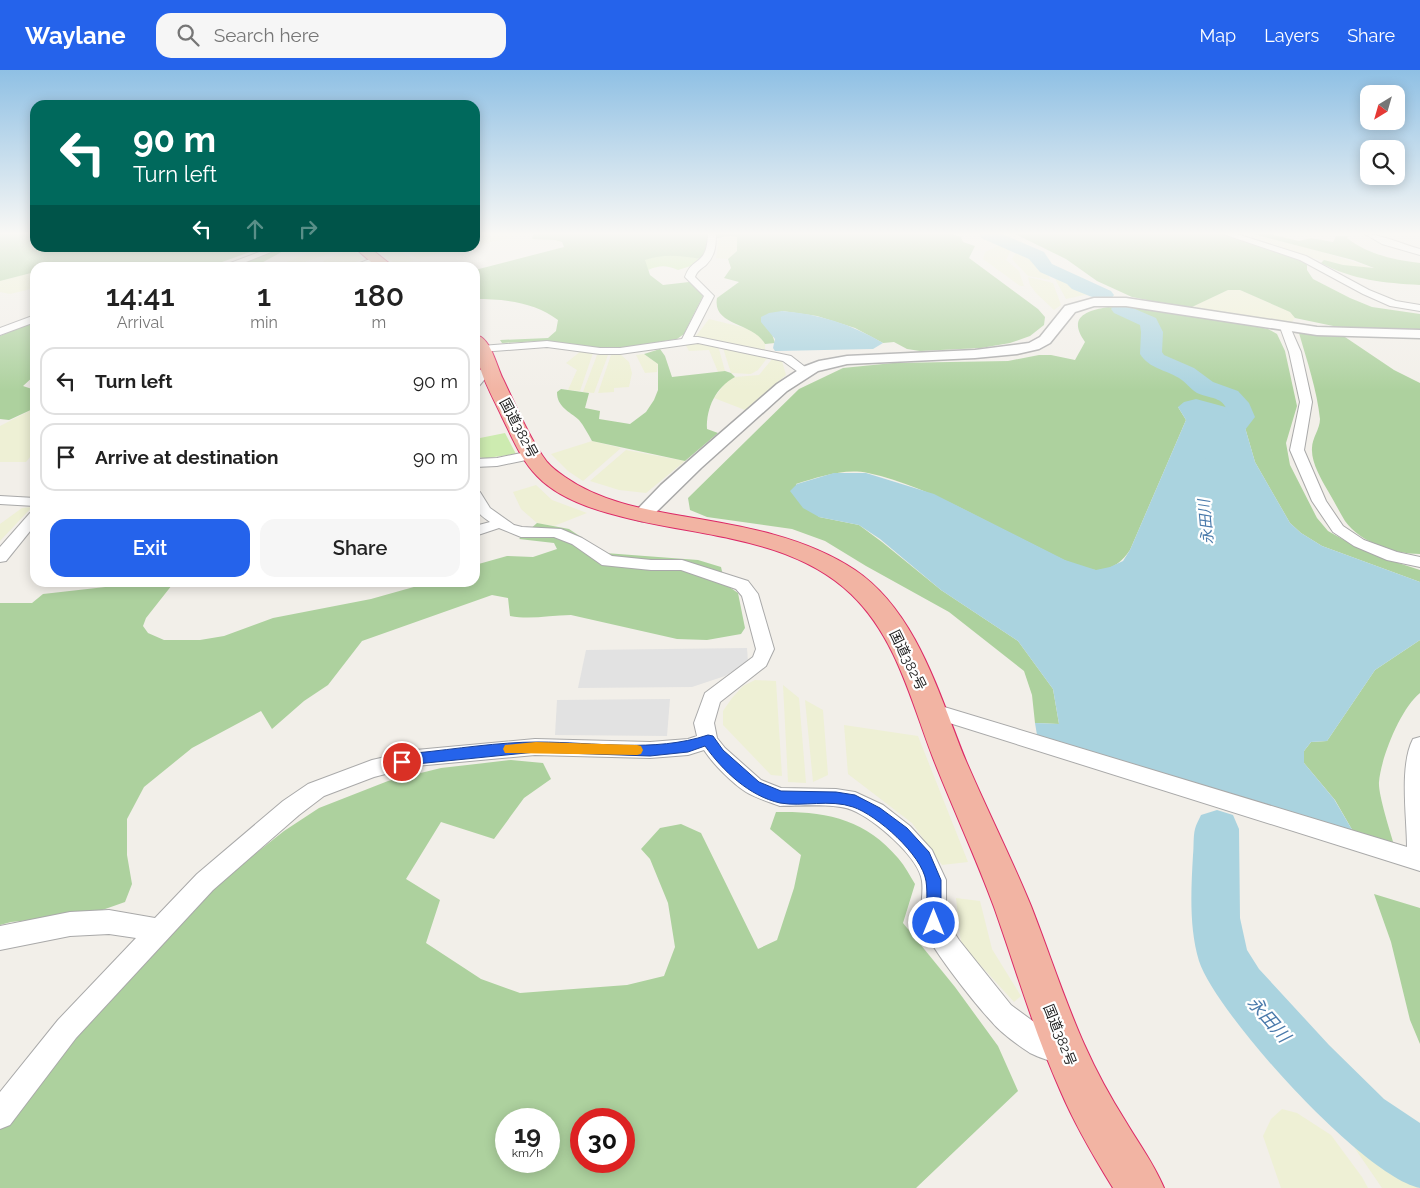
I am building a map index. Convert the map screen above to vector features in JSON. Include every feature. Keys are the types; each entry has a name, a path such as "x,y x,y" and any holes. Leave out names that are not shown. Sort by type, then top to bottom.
{"highway":[{"name":"国道382号","path":"480,360 531,456 546,473 577,493 598,502 642,515 771,542 816,558 840,571 870,596 885,614 905,650 931,710 1011,904 1078,1078 1140,1188"}],"street":[{"path":"686,341 710,296 700,286"},
{"path":"1358,286 1387,301 1420,308"},
{"path":"642,515 660,496 732,432 785,386 805,372 833,362 847,360 975,354 1024,349 1045,340 1070,309 1084,303 1126,302 1285,327 1374,334 1420,334"},
{"path":"0,332 30,320"},
{"path":"1285,327 1295,352 1306,402 1297,450 1319,501 1338,529 1359,543 1393,556 1420,562"},
{"path":"480,360 547,344 600,351 620,351 698,340 787,358 805,372"},
{"path":"480,463 531,456"},
{"path":"0,500 30,502"},
{"path":"480,504 484,511 509,528 521,532 556,532 576,541 608,561 651,565 682,565 742,585 750,594 765,649 760,661 712,698 704,723 708,740 718,754 761,790 780,797 836,798 855,801 875,812 902,833 924,857 934,880 934,923 950,949 1002,1014 1040,1043 1068,1054"},
{"path":"0,557 30,522"},
{"path":"480,529 501,523"},
{"path":"931,710 1419,861 1416,770 1420,745"},
{"path":"0,1115 67,1028 158,930 205,882 291,808 316,790 346,778 416,758 536,747 650,750 688,747 708,740"},
{"path":"0,938 70,924 109,922 158,930"}],"green space":[{"path":"0,286 30,286 30,289 10,294 0,292"},
{"path":"480,286 693,286 703,296 684,334 677,339 622,348 583,347 542,341 502,343 500,340 548,338 556,331 558,320 529,305 480,299"},
{"path":"733,286 1007,286 1038,309 1045,317 1044,325 1030,336 1010,343 981,348 920,351 907,349 894,342 883,343 855,328 817,316 782,311 762,322 771,331 775,343 765,344 752,331 721,314 717,307 717,298"},
{"path":"1031,286 1054,286 1061,305 1054,310"},
{"path":"1059,286 1074,286 1098,295 1084,295 1066,299"},
{"path":"1108,286 1327,286 1372,307 1420,314 1420,330 1358,329 1295,318 1290,312 1240,290 1228,290 1192,307 1132,297"},
{"path":"1228,290 1240,290 1290,312 1295,318 1292,322 1279,321 1192,307"},
{"path":"1108,307 1142,309 1248,325 1268,329 1277,334 1285,351 1297,406 1286,443 1290,465 1317,518 1328,531 1353,545 1383,558 1420,570 1420,582 1322,546 1301,533 1290,523 1255,462 1242,417 1178,407 1186,420 1130,550 1124,558 1112,567 1101,570 1089,569 1072,563 932,494 890,479 868,473 850,472 832,474 796,484 819,517 859,525 941,590 1018,641 1053,689 1059,724 1035,723 1032,695 1024,671 949,612 825,541 792,529 707,517 690,510 688,498 799,389 843,368 893,363 1008,361 1039,355 1051,355 1075,360 1085,342 1080,334 1078,321 1081,317 1092,311"},
{"path":"709,319 750,329 760,335 765,344 765,350 696,336"},
{"path":"30,323 30,380 23,386 30,388 30,410 9,420 0,419 0,336"},
{"path":"1299,333 1345,337 1394,370 1420,383 1420,554 1400,552 1379,546 1360,535 1345,521 1322,481 1312,453 1312,444 1320,423 1319,408"},
{"path":"694,343 717,346 725,371 718,372 709,350 689,351 685,344"},
{"path":"723,348 768,357 758,370 751,374 731,373"},
{"path":"660,349 665,356 672,377 725,371 735,377 722,386 710,406 707,429 718,433 685,461 592,441 579,420 561,405 558,397 557,392 561,389 589,393 585,408 600,411 599,419 630,424 646,412 658,390 658,364 644,354"},
{"path":"581,351 593,353 580,391 568,390 577,370 566,363"},
{"path":"644,354 658,364 657,372 645,373 636,355"},
{"path":"597,355 608,355 594,393 583,392"},
{"path":"611,355 621,355 629,362 632,373 629,387 614,388 614,392 598,393"},
{"path":"773,358 782,361 786,375 745,410 714,398 726,382 735,377 759,375"},
{"path":"30,411 30,457 26,462 0,462 0,426"},
{"path":"505,433 516,454 480,457 480,438"},
{"path":"592,441 621,448 583,481 568,471 551,454"},
{"path":"626,450 685,461 646,493 619,490 590,481"},
{"path":"536,485 552,500 587,513 554,526 537,523 521,509 513,492"},
{"path":"30,507 30,509 0,541 0,524 22,508"},
{"path":"537,523 569,529 605,553 698,560 721,567 725,584 738,593 745,628 741,634 707,640 677,639 571,615 510,616 508,598 492,595 362,641 328,685 304,701 272,729 261,711 192,748 144,787 127,819 127,855 132,884 125,902 91,914 11,922 0,925 0,603 32,603 43,594 105,587 170,587 146,618 143,626 148,633 164,640 200,640 224,636 273,618 371,599 414,587 480,587 480,564 507,556 533,557 557,549 554,543 519,539"},
{"path":"1420,640 1420,693 1406,710 1393,734 1379,782 1382,804 1394,845 1354,833 1335,800 1304,763 1304,751 1311,742 1327,741 1375,670"},
{"path":"755,680 776,681 782,776 771,775 723,725 723,711 732,698 743,686"},
{"path":"783,685 799,698 806,783 788,782"},
{"path":"805,700 823,710 828,775 813,782"},
{"path":"844,725 918,736 968,862 942,865 912,823 848,774"},
{"path":"511,760 543,763 551,779 524,798 494,839 441,822 406,879 440,900 426,943 481,979 520,993 627,985 664,976 675,947 668,903 650,859 641,849 660,828 681,824 701,833 758,949 777,940 794,888 801,855 770,829 776,812 812,813 843,820 858,826 872,834 903,864 915,884 903,923 955,987 998,1046 1018,1091 916,1188 0,1188 0,1115 47,1072 197,900 284,831 319,808 388,781 441,768"},
{"path":"1374,894 1420,908 1420,1044 1410,1020 1391,942"},
{"path":"956,898 980,901 992,949 1021,996 1014,1002 961,944"},
{"path":"1282,1109 1297,1113 1331,1135 1368,1188 1281,1188 1263,1136 1271,1119"},
{"path":"1354,1147 1419,1188 1382,1188"}],"shaded area":[{"path":"747,648 748,662 725,676 692,687 578,688 586,650"},
{"path":"670,699 667,736 555,735 557,700"}],"water":[{"path":"782,311 822,317 859,330 883,343 873,349 775,351 773,348 775,339 761,322 761,317 769,313"},
{"path":"1196,399 1233,409 1242,417 1255,462 1290,523 1301,533 1322,546 1420,582 1420,640 1375,670 1327,741 1311,742 1304,751 1304,763 1334,799 1354,833 1037,735 1035,723 1059,724 1053,689 1018,641 941,590 880,539 859,525 819,517 803,508 790,491 797,484 834,473 866,473 934,494 1065,560 1096,570 1110,567 1123,561 1130,550 1186,420 1178,407 1184,402"}],"waterway":[{"name":"永田川","path":"1082,286 1104,295"},
{"name":"永田川","path":"1121,309 1149,322 1152,332 1151,354 1156,359 1167,366 1181,370 1204,387 1230,396 1237,403 1242,417 1233,428 1219,458"},
{"name":"永田川","path":"1217,829 1216,918 1224,960 1241,987 1309,1065 1364,1119 1420,1159"}],"slow traffic":[{"path":"510,749 536,747 637,750"}],"route":[{"path":"402,762 416,758 536,747 650,750 688,747 708,740 718,754 754,786 768,793 780,797 836,798 855,801 875,812 902,833 924,857 934,880 934,923"}]}
